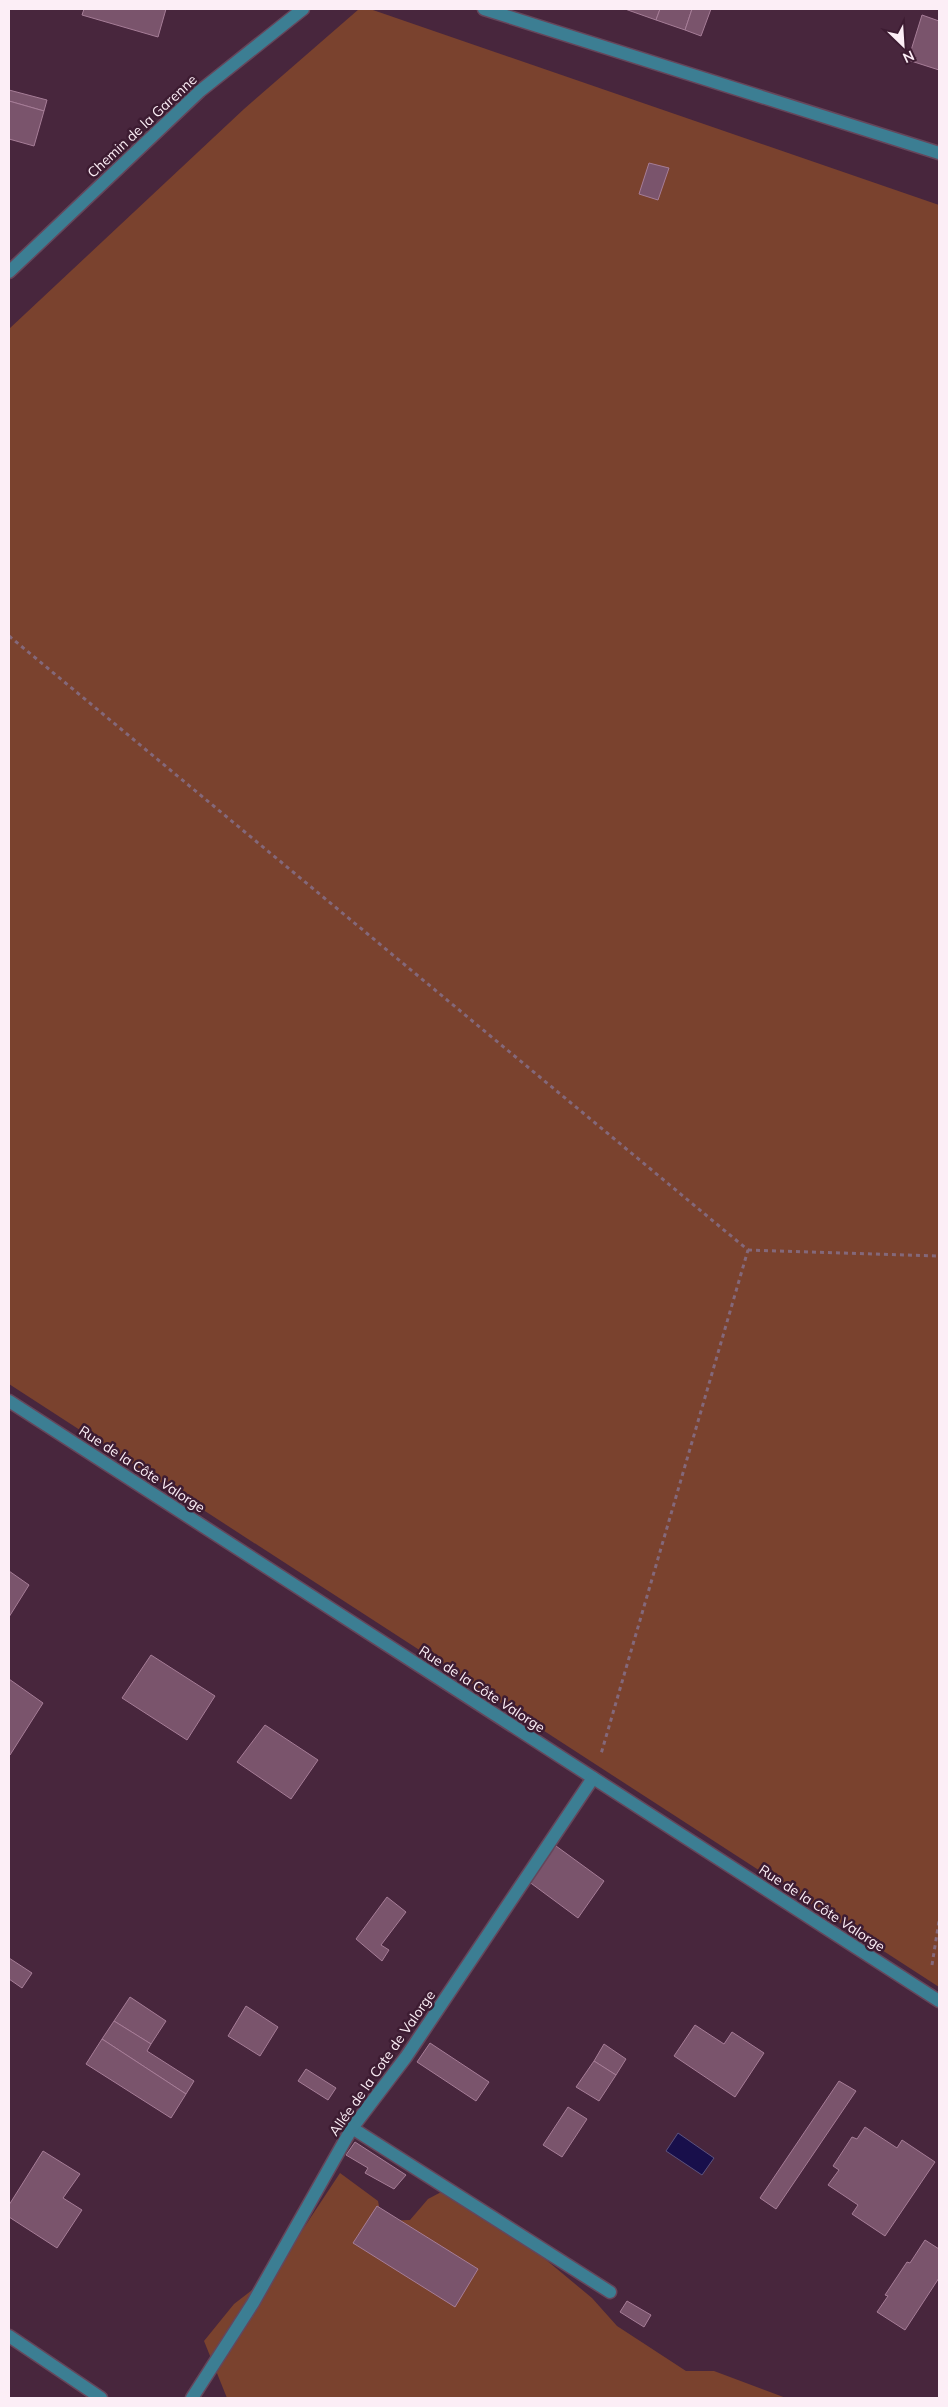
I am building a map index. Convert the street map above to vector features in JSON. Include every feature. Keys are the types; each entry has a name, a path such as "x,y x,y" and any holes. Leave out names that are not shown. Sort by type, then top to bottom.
{"street":[{"name":"Chemin de la Garenne","path":"9,272 200,91 303,9"},
{"path":"484,9 939,153"},
{"name":"Rue de la Côte Valorge","path":"9,1401 939,2000"},
{"name":"Allée de la Cote de Valorge","path":"192,2398 200,2389 253,2303 352,2128 406,2057 593,1778"},
{"path":"352,2128 610,2292"},
{"path":"9,2336 101,2398"}],"path":[{"path":"9,636 748,1250 939,1256"},
{"path":"593,1778 748,1250"},
{"path":"928,1993 939,1921"}],"shaded area":[{"path":"359,9 370,9 939,205 939,1987 9,1384 9,329 244,109"},
{"path":"678,2133 714,2158 702,2175 666,2151"},
{"path":"340,2173 378,2201 382,2221 410,2220 428,2199 445,2190 527,2244 592,2298 617,2326 686,2371 714,2371 786,2398 227,2398 204,2341 234,2304 274,2273"}],"building":[{"path":"84,9 166,9 158,37 82,15"},
{"path":"625,9 660,9 656,20"},
{"path":"660,9 692,9 685,30 656,20"},
{"path":"692,9 711,9 701,36 685,30"},
{"path":"922,15 939,21 939,70 908,60"},
{"path":"9,90 47,100 44,111 9,101"},
{"path":"9,101 44,111 34,146 9,139"},
{"path":"649,163 669,168 658,200 639,194"},
{"path":"9,1571 29,1585 9,1617"},
{"path":"151,1655 215,1696 187,1740 122,1698"},
{"path":"9,1679 43,1703 10,1755 9,1754"},
{"path":"265,1725 318,1760 291,1799 237,1762"},
{"path":"556,1846 604,1881 578,1918 528,1881"},
{"path":"387,1897 406,1912 381,1945 389,1950 382,1961 356,1939"},
{"path":"9,1958 32,1973 22,1988 9,1979"},
{"path":"130,1997 166,2021 151,2044 114,2021"},
{"path":"246,2006 278,2027 260,2056 228,2036"},
{"path":"114,2021 151,2044 147,2051 194,2081 186,2094 102,2039"},
{"path":"695,2025 724,2044 732,2032 764,2053 735,2097 674,2056"},
{"path":"102,2039 186,2094 171,2118 86,2064"},
{"path":"430,2043 489,2082 476,2101 417,2062"},
{"path":"604,2044 626,2059 616,2075 594,2061"},
{"path":"594,2061 616,2075 599,2101 576,2087"},
{"path":"306,2069 336,2088 328,2100 298,2081"},
{"path":"839,2081 856,2091 776,2209 760,2198"},
{"path":"568,2107 587,2119 562,2157 543,2145"},
{"path":"865,2127 897,2148 902,2140 935,2162 885,2236 852,2214 858,2205 828,2185 839,2170 833,2166 852,2137 857,2139"},
{"path":"355,2142 406,2175 394,2189 365,2173 368,2168 346,2155"},
{"path":"43,2151 80,2174 63,2198 82,2210 57,2248 9,2217 9,2205"},
{"path":"377,2206 478,2269 455,2307 353,2243"},
{"path":"925,2240 939,2249 939,2278 905,2330 877,2312 888,2296 885,2295 907,2262 910,2263"},
{"path":"627,2301 651,2315 644,2327 620,2312"}]}
